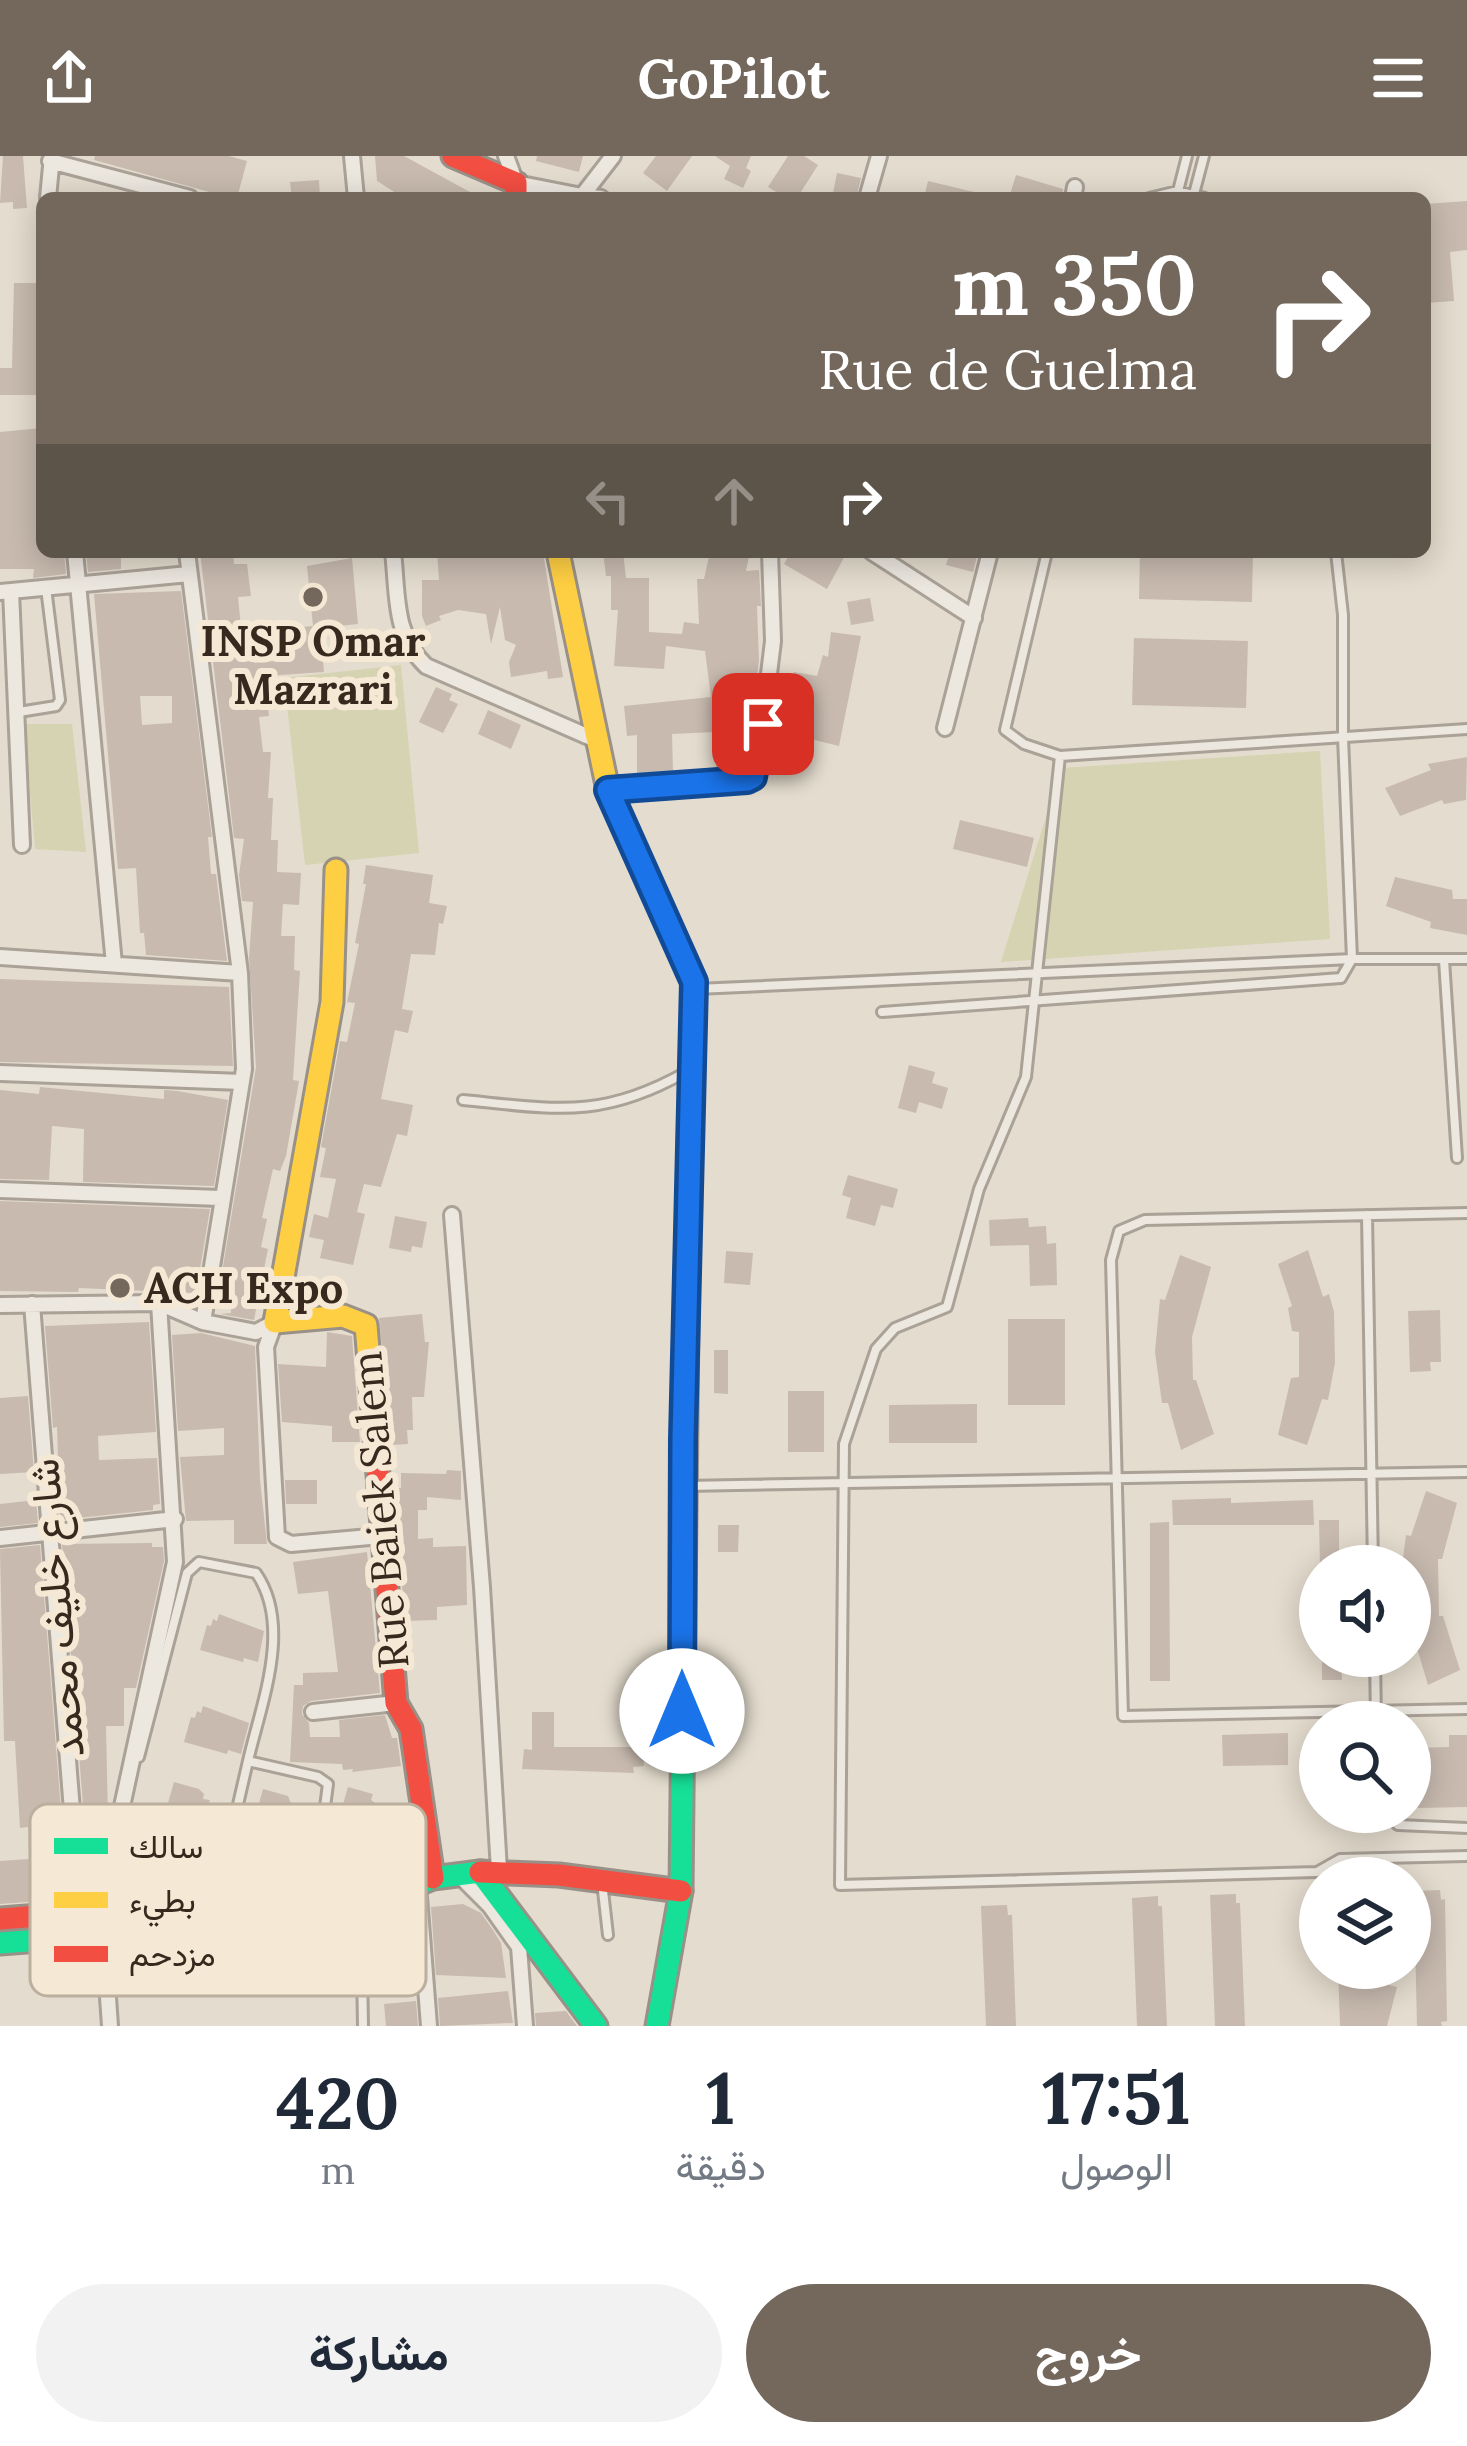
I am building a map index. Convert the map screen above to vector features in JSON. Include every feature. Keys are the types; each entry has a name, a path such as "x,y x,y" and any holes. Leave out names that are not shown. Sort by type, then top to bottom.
{"street":[{"path":"352,156 355,192"},
{"path":"453,156 516,191"},
{"path":"506,156 516,191"},
{"path":"585,192 613,156"},
{"path":"869,192 880,156"},
{"path":"49,192 51,158 148,192"},
{"path":"76,558 114,964"},
{"path":"188,558 240,973 242,1082 203,1322"},
{"path":"394,558 402,632 408,648 426,666 596,740"},
{"path":"559,558 608,790 694,989 681,1891 657,2026"},
{"path":"608,790 753,777 773,641 770,558"},
{"path":"881,558 974,619"},
{"path":"945,728 989,558"},
{"path":"22,845 19,712 5,592 189,574"},
{"path":"336,870 332,1003 275,1322 266,1347 278,1537 291,1544 381,1536"},
{"path":"0,957 240,973"},
{"path":"0,1072 242,1082"},
{"path":"0,1190 220,1198"},
{"path":"452,1215 482,1587 479,1872 490,1906 519,1946"},
{"name":"شارع خليف محمد","path":"32,1304 49,1534 79,1804"},
{"path":"0,1305 159,1304 203,1322 256,1332 275,1322"},
{"path":"123,1804 175,1562 159,1304"},
{"name":"Rue Baiek Salem","path":"275,1322 343,1316 366,1325 396,1703 411,1729 419,1804"},
{"path":"0,1538 175,1519"},
{"path":"313,1712 396,1703"},
{"path":"429,2026 426,1874 479,1872 681,1891"},
{"path":"479,1872 596,2026"},
{"path":"0,1918 30,1918"},
{"path":"517,1922 525,2026"},
{"path":"0,1943 30,1935"},
{"name":"شارع خليف محمد","path":"105,1996 110,2026"}],"lane":[{"path":"1178,191 1187,156"},
{"path":"1195,192 1204,156"},
{"path":"1174,192 1183,192"},
{"path":"1047,558 1005,730 1024,744 1060,756 1467,729"},
{"path":"882,1012 1341,978 1352,959 1343,615 1337,558"},
{"path":"19,712 56,706 60,700 46,589"},
{"path":"1060,756 1026,1077 979,1189 946,1306 895,1328 876,1349 844,1444 840,1885 1317,1872 1340,1859 1467,1856"},
{"path":"694,989 1352,959 1467,959"},
{"path":"1444,960 1456,1158"},
{"path":"463,1100 564,1110 626,1102 692,1069"},
{"path":"1299,1716 1123,1716 1111,1261 1119,1231 1145,1220 1467,1213"},
{"path":"1367,1215 1373,1545"},
{"path":"684,1486 1467,1472"},
{"path":"127,1804 187,1573 199,1562 256,1573 263,1583 273,1628 273,1651 238,1804"},
{"path":"1431,1712 1467,1709"},
{"path":"248,1761 318,1777 328,1784 325,1804"},
{"path":"1431,1827 1467,1828"},
{"path":"602,1881 608,1935"},
{"path":"363,1996 363,2026"}],"shaded area":[{"path":"401,665 419,853 305,865 284,678"},
{"path":"24,724 72,724 86,852 35,849"},
{"path":"1320,751 1330,939 1001,962 1061,768"}],"building":[{"path":"3,156 23,156 27,208 0,203"},
{"path":"95,156 229,156 247,161 239,192 209,192 94,160"},
{"path":"375,156 404,156 470,192 394,192 377,181"},
{"path":"537,156 583,156 579,172 536,161"},
{"path":"656,156 692,156 667,191 643,173"},
{"path":"715,156 751,156 746,168 751,171 743,188 724,179 730,166"},
{"path":"788,156 804,156 818,165 801,192 776,192 768,187"},
{"path":"837,173 861,178 858,192 833,192"},
{"path":"1016,175 1063,189 1063,192 1011,192"},
{"path":"319,180 320,192 291,192 290,182"},
{"path":"928,181 974,192 925,192"},
{"path":"1467,201 1467,250 1450,252 1454,301 1431,303 1431,204"},
{"path":"14,283 36,283 36,395 0,395 0,368 12,368"},
{"path":"36,429 36,558 65,558 66,574 33,578 34,569 0,569 0,432"},
{"path":"87,558 121,558 121,569 88,572"},
{"path":"201,558 234,558 234,564 247,564 251,596 238,597 241,627 250,626 254,663 284,660 282,629 313,626 307,566 352,558 358,624 320,628 324,672 265,676 269,716 259,717 263,752 271,752 268,798 273,798 271,840 278,840 277,872 301,873 299,905 283,904 281,936 295,936 294,970 300,971 293,1080 299,1081 286,1156 280,1171 273,1169 262,1218 267,1219 261,1247 268,1249 254,1320 220,1314 231,1313 231,1298 218,1297 256,1067 249,958 253,902 242,901 239,875 244,839 234,838"},
{"path":"437,558 544,558 563,677 548,679 547,671 511,677 509,662 516,645 505,640 500,607 491,644 486,614 458,610 426,626 422,580 439,580"},
{"path":"604,558 624,558 626,578 649,578 649,632 682,634 684,622 699,624 697,579 704,579 709,558 749,558 746,571 759,570 759,660 752,685 752,719 746,720 745,766 716,769 715,732 672,734 673,773 637,776 637,735 627,736 624,706 711,697 705,651 666,646 664,669 614,666 618,610 611,610 611,576 606,576"},
{"path":"788,558 844,558 827,589 784,564"},
{"path":"948,558 976,558 973,572 946,565"},
{"path":"1140,558 1253,558 1252,602 1139,599"},
{"path":"181,591 212,837 208,837 211,874 216,874 227,961 146,955 136,868 118,869 94,594","holes":["140,696 172,696 172,723 142,725"]},
{"path":"870,598 874,621 851,625 847,602"},
{"path":"831,632 861,636 839,746 803,737 813,692 790,687 794,672 817,676 823,655 828,657"},
{"path":"1134,638 1248,641 1246,708 1132,705"},
{"path":"436,687 452,694 449,700 458,704 443,733 419,722"},
{"path":"488,710 521,725 511,749 478,734"},
{"path":"1467,757 1466,800 1444,804 1442,800 1400,816 1385,788 1431,770 1428,764"},
{"path":"960,820 1034,838 1027,867 953,849"},
{"path":"366,865 433,875 429,903 447,906 443,924 439,923 435,955 411,954 402,1009 413,1011 408,1033 395,1030 381,1099 413,1105 407,1136 397,1134 381,1187 364,1184 357,1212 365,1214 353,1265 320,1258 324,1240 309,1237 314,1214 328,1218 336,1179 320,1177 326,1148 321,1147 340,1041 347,1042 355,1003 347,1002 359,944 355,943"},
{"path":"1395,877 1452,890 1453,899 1467,899 1467,935 1430,928 1431,922 1386,906"},
{"path":"0,979 229,987 233,1066 0,1062"},
{"path":"909,1065 935,1072 932,1083 948,1088 942,1109 919,1102 916,1113 898,1108"},
{"path":"40,1087 164,1099 164,1090 228,1100 214,1186 83,1182 84,1129 52,1126 49,1180 0,1179 0,1090 39,1094"},
{"path":"848,1175 898,1189 893,1208 881,1205 875,1226 846,1218 851,1198 842,1195"},
{"path":"0,1201 210,1209 196,1293 79,1288 78,1292 0,1291"},
{"path":"395,1216 427,1222 422,1248 412,1246 411,1252 389,1248"},
{"path":"1028,1218 1029,1227 1046,1226 1047,1244 1056,1243 1057,1285 1030,1286 1029,1245 990,1246 989,1220"},
{"path":"1308,1250 1323,1297 1329,1294 1334,1312 1335,1363 1328,1400 1322,1399 1307,1445 1278,1435 1291,1378 1299,1377 1299,1332 1292,1331 1288,1308 1292,1306 1278,1264"},
{"path":"726,1251 753,1253 750,1285 724,1283"},
{"path":"1180,1255 1211,1267 1192,1337 1193,1380 1214,1434 1181,1450 1168,1403 1162,1403 1155,1352 1160,1299 1165,1300"},
{"path":"1440,1310 1441,1362 1430,1362 1431,1371 1410,1372 1408,1311"},
{"path":"422,1314 425,1342 429,1342 424,1397 412,1397 413,1430 407,1430 408,1444 391,1445 379,1318"},
{"path":"1008,1319 1065,1319 1065,1405 1008,1405"},
{"path":"149,1322 156,1432 98,1436 99,1460 157,1458 160,1504 153,1505 153,1510 60,1520 57,1427 53,1428 45,1326"},
{"path":"327,1332 352,1336 360,1442 332,1442 332,1426 282,1422 278,1364 326,1367"},
{"path":"201,1333 255,1346 267,1544 234,1544 234,1520 186,1521 180,1457 224,1455 224,1428 178,1431 172,1335"},
{"path":"714,1350 728,1350 728,1394 714,1393"},
{"path":"788,1391 824,1391 824,1452 788,1452"},
{"path":"28,1396 34,1472 0,1474 0,1398"},
{"path":"977,1404 977,1443 889,1443 889,1405"},
{"path":"447,1470 461,1471 461,1500 427,1497 427,1510 418,1510 418,1539 433,1538 433,1547 466,1546 467,1605 437,1607 437,1620 405,1621 394,1488 401,1488 401,1473 446,1474"},
{"path":"285,1480 317,1480 317,1504 286,1504"},
{"path":"1426,1491 1457,1503 1442,1559 1438,1559 1439,1616 1443,1616 1460,1670 1428,1685 1431,1545 1405,1545 1406,1535 1411,1536"},
{"path":"1231,1498 1231,1503 1313,1500 1314,1525 1173,1525 1172,1500"},
{"path":"36,1500 38,1523 0,1527 0,1504"},
{"path":"1319,1520 1339,1520 1339,1545 1320,1545"},
{"path":"1169,1522 1170,1681 1150,1681 1150,1523"},
{"path":"718,1525 739,1525 738,1552 718,1552"},
{"path":"152,1543 152,1547 163,1547 164,1561 136,1688 124,1688 124,1726 106,1726 108,1804 83,1804 62,1544"},
{"path":"40,1545 60,1804 30,1804 30,1902 0,1904 0,1861 29,1859 28,1827 20,1828 15,1741 4,1741 0,1549"},
{"path":"367,1552 380,1693 311,1701 303,1706 302,1714 309,1723 310,1737 340,1737 339,1720 385,1715 392,1738 397,1738 401,1766 352,1772 343,1770 342,1764 290,1762 294,1685 303,1685 303,1673 338,1672 328,1591 298,1594 293,1562"},
{"path":"219,1614 264,1631 258,1662 200,1650 207,1625 217,1621"},
{"path":"203,1706 249,1723 241,1754 184,1742 191,1717 201,1713"},
{"path":"532,1712 554,1712 554,1747 642,1747 644,1766 633,1767 634,1773 522,1769 524,1749 532,1750"},
{"path":"1288,1733 1288,1765 1223,1766 1222,1735"},
{"path":"1449,1735 1467,1735 1467,1807 1431,1808 1431,1748 1449,1747"},
{"path":"174,1782 199,1789 203,1799 210,1800 209,1804 168,1804"},
{"path":"348,1787 373,1794 371,1800 376,1804 343,1804"},
{"path":"263,1789 288,1796 291,1804 259,1804"},
{"path":"1431,1890 1440,1890 1441,1900 1445,1899 1447,2021 1442,2026 1417,2026 1416,1989 1431,1989"},
{"path":"1236,1894 1245,2026 1215,2026 1210,1895"},
{"path":"1158,1896 1167,2026 1137,2026 1132,1898"},
{"path":"463,1904 481,1913 501,1943 506,1978 436,1975 431,1907"},
{"path":"1007,1905 1012,1915 1016,2026 986,2026 981,1906"},
{"path":"1339,1989 1396,1989 1387,2026 1340,2026"},
{"path":"508,1991 513,2023 440,2026 438,1998"},
{"path":"416,2001 418,2026 386,2026 384,2004"},
{"path":"566,2011 577,2026 536,2026 535,2013"}],"traffic: fast":[{"path":"657,2026 681,1891 688,1223"},
{"path":"426,1881 480,1872 596,2026"},
{"path":"0,1943 30,1941"}],"traffic: slow":[{"path":"559,558 608,790 694,982 688,1223"},
{"path":"336,870 332,1002 275,1322 343,1316 366,1325 369,1361"}],"traffic: jam":[{"path":"453,156 516,183 516,192"},
{"path":"369,1361 396,1703 411,1729 422,1804"},
{"path":"426,1831 433,1878"},
{"path":"480,1872 559,1875 681,1891"},
{"path":"0,1919 30,1917"}],"place":[{"name":"INSP Omar Mazrari","path":"313,597"},
{"name":"ACH Expo","path":"120,1288"}],"route":[{"path":"682,1711 694,982 608,790 747,780 758,765 763,724"}]}
